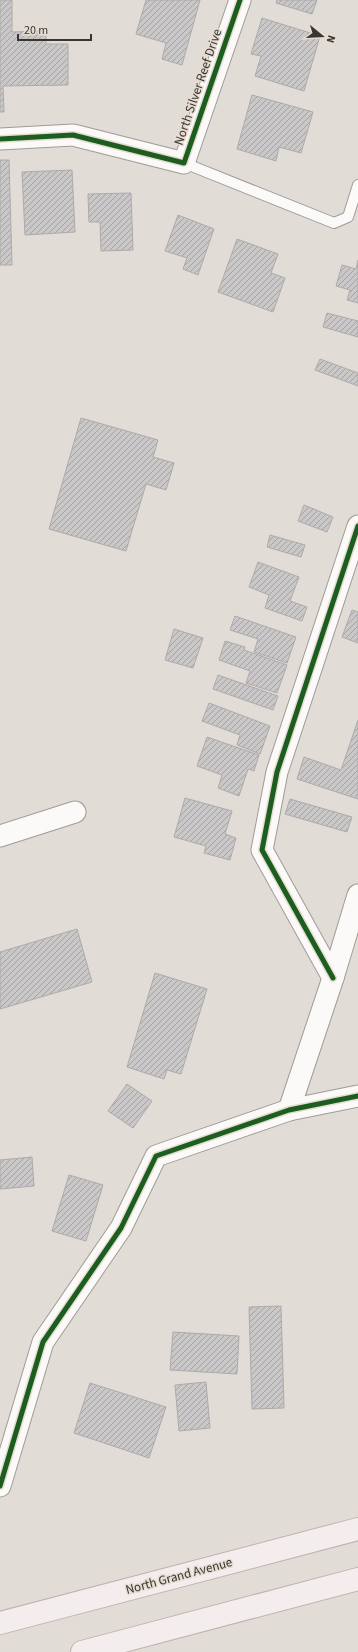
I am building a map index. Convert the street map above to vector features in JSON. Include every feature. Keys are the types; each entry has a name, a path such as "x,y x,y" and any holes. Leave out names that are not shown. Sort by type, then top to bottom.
{"main road":[{"name":"North Grand Avenue","path":"0,1623 358,1528"},
{"path":"82,1652 358,1579"}],"street":[{"name":"North Silver Reef Drive","path":"0,139 73,135 184,163 240,0"},
{"path":"333,978 262,850 277,772 358,526"},
{"path":"0,836 75,812"},
{"path":"288,1110 333,978 358,895"},
{"path":"0,1486 43,1342 120,1228 156,1156 288,1110 358,1096"}],"lane":[{"path":"184,163 334,223 348,217 358,185"}],"building":[{"path":"0,0 12,0 12,32 46,31 46,44 68,44 68,85 3,86 4,112 0,112"},
{"path":"146,0 200,0 182,65 162,59 166,43 136,34"},
{"path":"277,0 317,0 312,14 276,3"},
{"path":"262,18 320,36 304,91 255,76 261,56 251,54"},
{"path":"252,95 313,112 301,153 279,147 276,161 237,149"},
{"path":"0,160 9,160 12,265 0,265"},
{"path":"72,170 75,232 25,235 22,172"},
{"path":"131,193 133,250 101,251 100,222 89,222 88,194"},
{"path":"178,215 214,229 198,275 183,269 187,258 165,251"},
{"path":"237,239 278,254 271,273 285,278 273,312 218,292"},
{"path":"358,260 358,303 347,300 350,290 336,286 342,265 356,269"},
{"path":"327,313 358,321 358,337 323,327"},
{"path":"320,359 358,373 358,386 315,370"},
{"path":"81,418 158,440 153,457 174,463 166,490 146,484 126,551 49,529"},
{"path":"304,505 333,517 327,532 298,521"},
{"path":"270,535 305,545 301,557 267,547"},
{"path":"258,562 299,577 290,601 307,607 302,621 265,608 269,595 249,587"},
{"path":"352,610 358,612 358,643 342,637"},
{"path":"235,616 296,637 287,663 254,652 258,639 230,630"},
{"path":"174,629 203,638 193,668 165,660"},
{"path":"225,641 245,647 244,650 287,665 277,693 246,683 250,671 219,660"},
{"path":"218,675 278,696 273,710 213,689"},
{"path":"209,703 270,726 260,754 237,745 240,735 202,721"},
{"path":"358,720 358,799 297,779 304,757 341,770"},
{"path":"207,737 259,755 254,771 248,769 239,796 218,788 222,775 197,766"},
{"path":"185,798 232,811 225,834 236,838 230,860 204,853 206,846 174,837"},
{"path":"290,799 352,817 347,832 285,814"},
{"path":"77,929 92,982 0,1009 0,952"},
{"path":"155,973 207,989 181,1074 167,1070 164,1079 127,1067"},
{"path":"127,1084 152,1101 133,1128 108,1111"},
{"path":"32,1157 34,1186 0,1189 0,1160"},
{"path":"69,1175 103,1185 86,1241 52,1231"},
{"path":"281,1306 284,1408 252,1409 249,1307"},
{"path":"173,1332 239,1336 237,1374 170,1370"},
{"path":"206,1382 210,1428 179,1431 175,1385"},
{"path":"90,1383 166,1407 149,1458 74,1433"}],"cycle path":[{"path":"0,139 73,135 184,163 240,0"},
{"path":"333,978 262,850 277,772 358,526"},
{"path":"0,1486 43,1342 121,1228 156,1156 289,1110 358,1096"}]}
